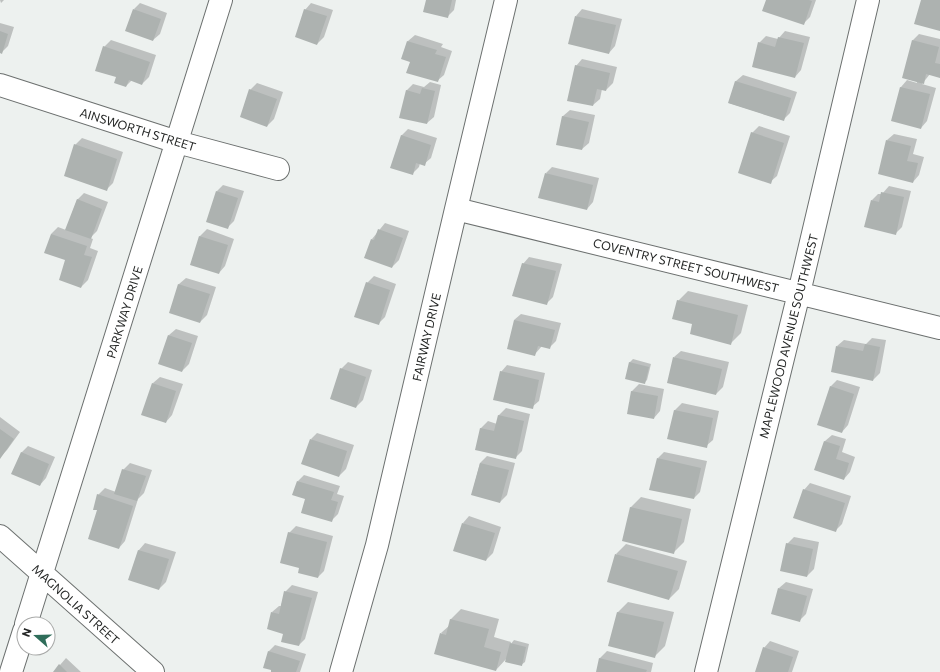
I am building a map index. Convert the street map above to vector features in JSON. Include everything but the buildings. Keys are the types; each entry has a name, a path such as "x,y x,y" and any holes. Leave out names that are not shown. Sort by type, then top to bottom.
{"street":[{"name":"PARKWAY DRIVE","path":"29,616 221,0"},
{"name":"FAIRWAY DRIVE","path":"341,672 377,545 506,0"},
{"name":"MAPLEWOOD AVENUE SOUTHWEST","path":"706,672 799,293 868,0"},
{"name":"AINSWORTH STREET","path":"0,85 177,142 278,169"},
{"name":"COVENTRY STREET SOUTHWEST","path":"456,209 940,328"},
{"name":"MAGNOLIA STREET","path":"0,536 153,672"},
{"path":"11,672 16,656"}]}
